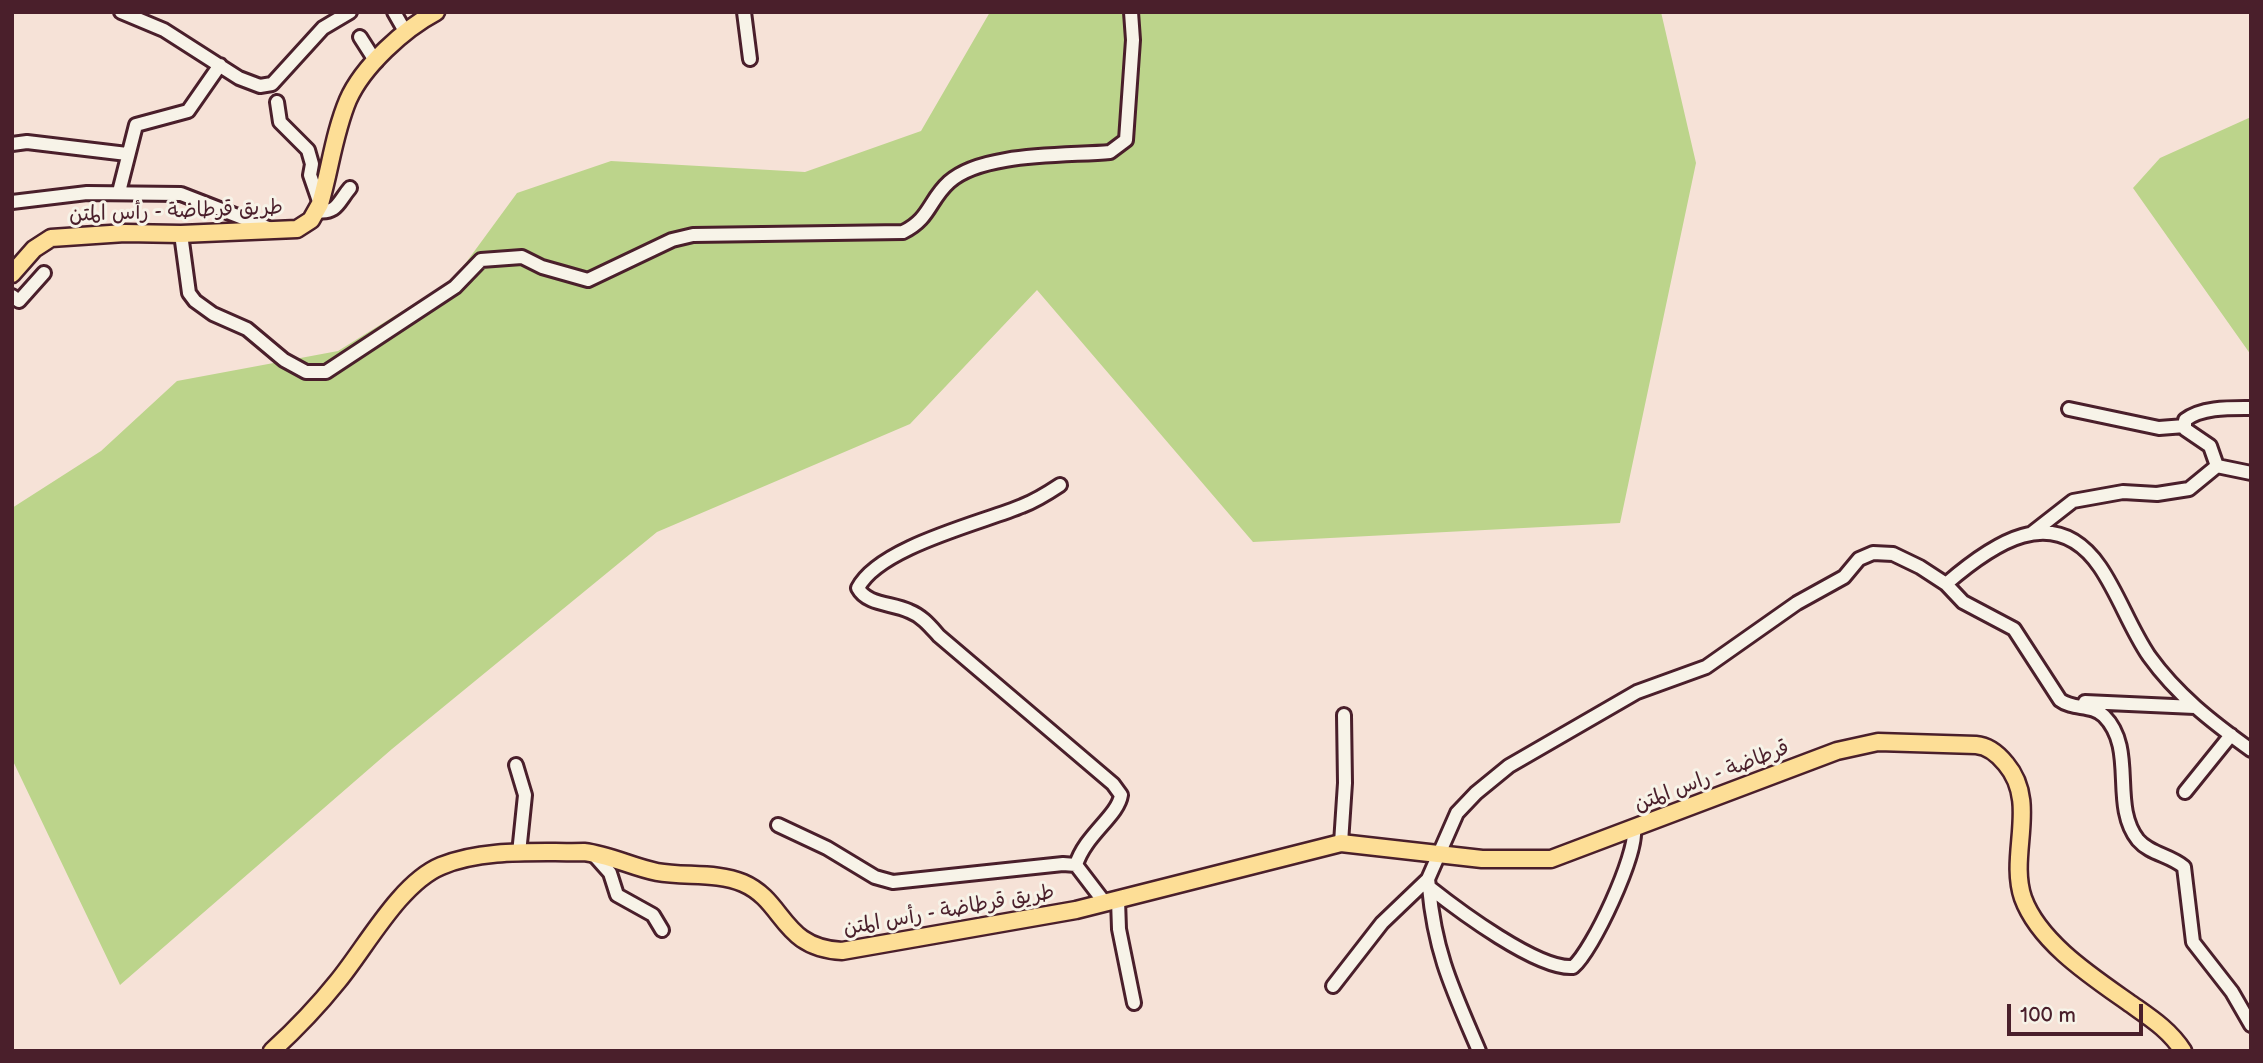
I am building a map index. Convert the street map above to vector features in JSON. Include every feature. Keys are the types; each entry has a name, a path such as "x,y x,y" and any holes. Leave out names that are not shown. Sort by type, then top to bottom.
{"main road":[{"path":"318,208 349,99 376,62 406,33 436,12"},
{"name":"طريق قرطاضة - رأس المتن","path":"12,274 34,249 51,238 125,233 181,234 297,229 311,220 318,208"},
{"name":"قرطاضة - راس المتن","path":"1076,910 1341,843 1521,861 1551,859 1860,745 1984,746 1999,755 2011,769 2020,792 2023,806 2020,878 2024,898 2043,930 2075,961 2158,1022 2183,1051"},
{"name":"طريق قرطاضة - رأس المتن","path":"272,1051 330,990 422,877 441,866 470,858 519,853 584,852 603,854 660,873 722,878 743,883 756,892 811,947 823,950 842,951 1076,910"}],"street":[{"path":"121,12 164,30 253,85 272,83 323,28 350,12"},
{"path":"394,12 406,33"},
{"path":"744,12 750,59"},
{"path":"181,234 189,293 195,302 212,314 247,329 284,360 306,372 326,372 455,287 481,260 522,257 542,267 588,280 652,249 693,234 903,232 917,225 949,182 968,169 991,163 1110,152 1126,140 1133,40 1131,12"},
{"path":"360,37 376,62"},
{"path":"119,192 136,125 188,111 220,65"},
{"path":"277,102 280,121 308,150 312,164 310,175 318,208 328,213 336,209 350,188"},
{"path":"12,144 27,142 127,154"},
{"path":"12,202 119,192 192,196 275,231"},
{"path":"12,296 19,301 44,273"},
{"path":"2185,426 2185,420 2191,415 2226,408 2251,408"},
{"path":"2069,409 2159,428 2185,426 2210,446 2216,456 2217,466"},
{"path":"2217,466 2251,473"},
{"path":"2032,533 2073,501 2123,492 2157,494 2189,489 2217,466"},
{"path":"1060,485 1021,507 951,530 898,555 863,579 858,587 862,594 871,600 909,611 926,621 939,636 1113,784 1121,795 1120,804 1091,835 1080,851 1076,865"},
{"path":"1946,584 1984,553 2018,535 2032,533 2064,537 2085,550 2109,582 2150,657 2174,688 2251,750"},
{"path":"1333,986 1382,923 1429,883 1457,813 1509,766 1637,692 1706,667 1797,603 1844,577 1859,559 1873,553 1893,554 1946,584 1963,602 2014,629 2054,694 2071,706 2091,708 2108,719 2119,742 2129,823 2146,848 2184,867 2193,942 2232,992 2251,1025"},
{"path":"2071,706 2086,702 2195,707"},
{"path":"1341,843 1345,783 1344,715"},
{"path":"2185,792 2231,735"},
{"path":"516,765 525,795 519,853"},
{"path":"778,825 827,848 875,877 893,882 1063,863 1076,865 1112,901 1134,1003"},
{"path":"1429,883 1514,947 1548,962 1573,967 1585,951 1616,892 1634,849 1634,830"},
{"path":"584,852 604,863 617,895 653,915 662,930"},
{"path":"1429,883 1435,941 1450,985 1479,1051"}],"green space":[{"path":"990,12 1661,12 1696,163 1620,523 1253,542 1037,290 910,424 657,532 392,749 120,985 12,759 12,508 101,451 177,381 338,351 454,279 517,193 611,161 805,172 921,131"},
{"path":"2251,117 2251,355 2133,188 2160,158"}]}
